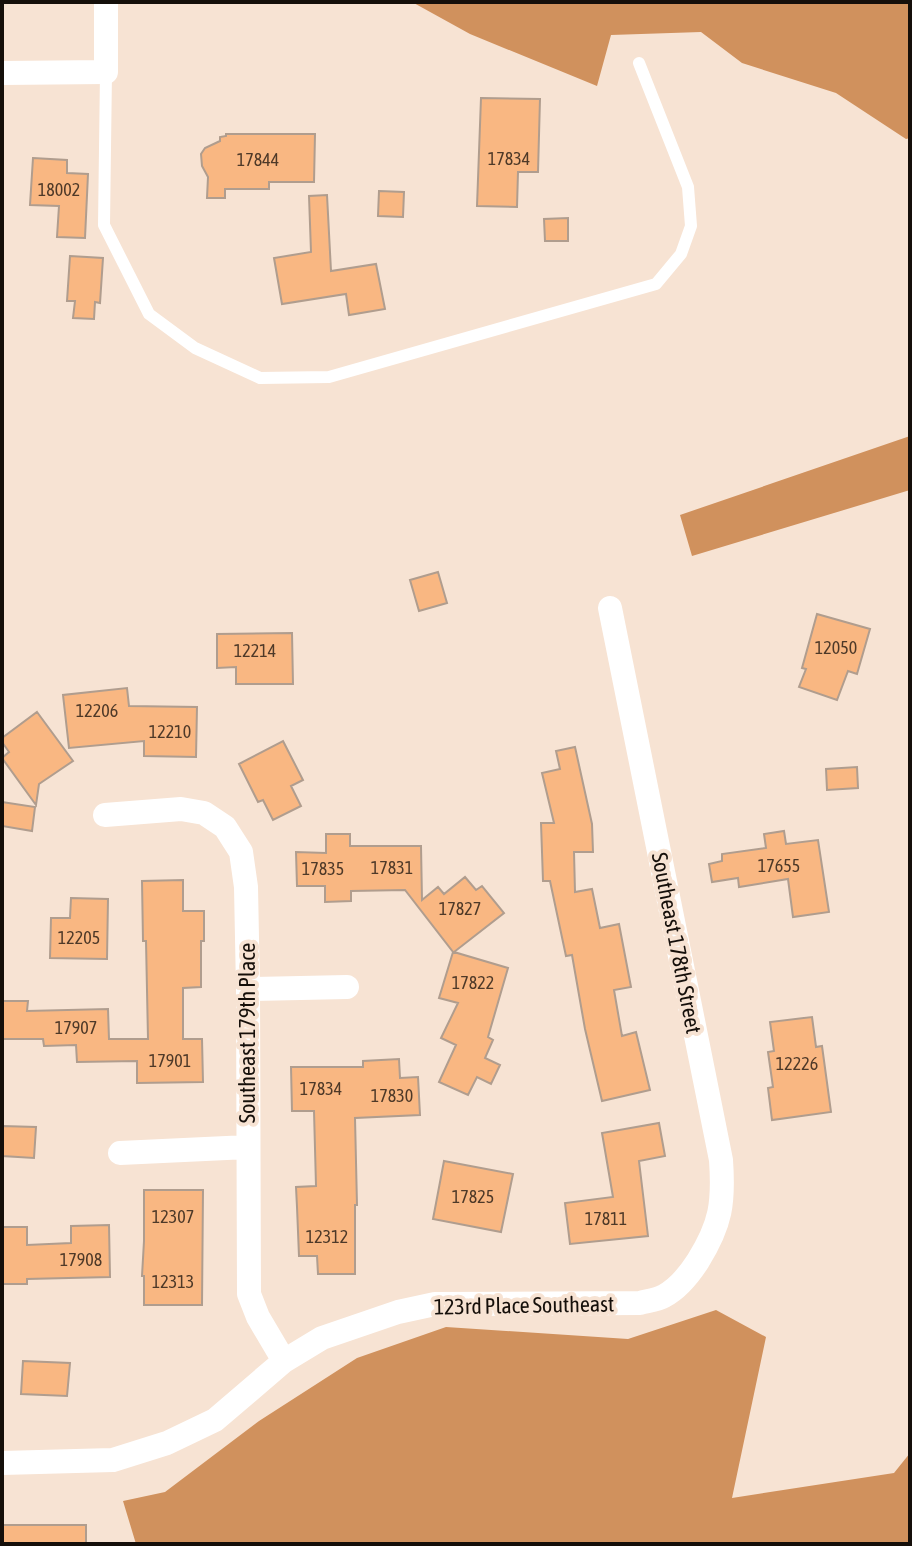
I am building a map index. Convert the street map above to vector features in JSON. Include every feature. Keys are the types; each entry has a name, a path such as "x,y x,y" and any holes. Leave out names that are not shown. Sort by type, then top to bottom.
{"street":[{"path":"2,73 106,72 106,2"},
{"name":"Southeast 178th Street","path":"610,608 721,1160 723,1189 719,1216 712,1238 691,1272"},
{"name":"Southeast 179th Place","path":"105,815 181,809 204,813 225,827 241,852 246,887 248,989 249,1294 258,1317 284,1361"},
{"path":"248,989 347,987"},
{"path":"120,1153 248,1147"},
{"name":"123rd Place Southeast","path":"2,1463 113,1460 167,1443 215,1420 284,1361 322,1338 398,1312 435,1304 640,1303 662,1298 678,1287 691,1272"}],"lane":[{"path":"106,72 104,225 149,314 195,348 260,378 329,377 656,284 681,254 691,226 688,187 639,63"}],"shaded area":[{"path":"412,2 910,2 910,138 906,139 836,93 742,63 701,32 611,35 597,86 470,34"},
{"path":"910,436 910,490 692,556 680,515"},
{"path":"716,1310 766,1337 732,1498 894,1473 910,1453 910,1544 136,1544 123,1501 165,1492 259,1421 357,1358 446,1327 628,1339"}],"building":[{"path":"481,98 540,99 538,172 518,172 517,207 477,206"},
{"path":"226,134 315,134 314,182 269,182 269,189 225,189 225,198 207,198 208,177 202,166 201,154"},
{"path":"33,158 67,160 67,173 88,174 85,238 57,237 59,206 30,205"},
{"path":"379,191 404,192 403,217 378,216"},
{"path":"327,195 331,271 376,264 385,309 349,315 346,294 282,304 274,258 311,252 309,196"},
{"path":"568,218 568,241 545,241 544,219"},
{"path":"70,256 103,258 100,303 95,302 94,319 73,318 75,301 67,301"},
{"path":"438,572 447,603 419,611 410,580"},
{"path":"817,614 870,629 857,674 848,671 837,700 799,687 806,669 802,668"},
{"path":"292,633 293,684 236,684 236,667 217,668 217,634"},
{"path":"127,688 129,706 197,707 196,757 144,756 144,741 69,748 63,695"},
{"path":"37,712 73,761 39,784 36,805 2,758 9,752 2,738"},
{"path":"283,741 303,780 291,786 301,806 273,820 263,800 258,802 239,764"},
{"path":"575,747 592,824 593,852 574,852 575,892 592,889 600,928 619,924 631,987 614,990 622,1036 636,1032 650,1090 602,1101 572,955 566,956 550,881 543,881 541,823 554,823 542,773 560,769 556,751"},
{"path":"857,767 858,788 827,790 826,769"},
{"path":"2,802 35,807 32,831 2,826"},
{"path":"784,831 786,844 818,840 829,912 793,917 788,879 739,887 738,878 712,882 709,864 722,861 722,854 766,848 764,834"},
{"path":"326,834 350,834 350,846 421,846 422,900 438,887 444,894 465,877 476,890 482,886 504,913 454,952 508,968 488,1037 493,1040 485,1058 500,1065 491,1084 477,1077 468,1095 439,1082 456,1045 441,1038 458,1003 439,998 453,952 405,890 351,891 351,901 325,902 325,886 297,886 296,852 326,853"},
{"path":"183,880 183,911 204,911 201,987 183,988 183,1039 202,1039 203,1082 137,1083 137,1061 77,1062 76,1045 44,1046 43,1039 2,1039 2,1001 28,1001 27,1011 108,1009 109,1039 148,1039 142,881"},
{"path":"71,898 108,899 107,959 50,958 51,918 70,918"},
{"path":"812,1017 816,1047 822,1046 831,1112 772,1120 768,1088 773,1087 768,1052 774,1051 770,1022"},
{"path":"399,1059 400,1078 418,1077 420,1115 355,1118 355,1274 318,1274 317,1256 299,1256 296,1187 316,1186 314,1111 292,1111 291,1067 363,1067 363,1061"},
{"path":"659,1123 665,1156 639,1161 648,1236 570,1244 565,1203 613,1197 602,1133"},
{"path":"2,1126 36,1127 34,1158 2,1156"},
{"path":"444,1161 513,1174 501,1232 433,1219"},
{"path":"144,1190 203,1190 202,1305 144,1305"},
{"path":"109,1225 110,1277 27,1279 27,1284 2,1284 2,1227 27,1227 27,1245 71,1243 71,1226"},
{"path":"23,1361 70,1363 67,1396 21,1394"},
{"path":"2,1525 86,1525 86,1544 2,1544"}]}
